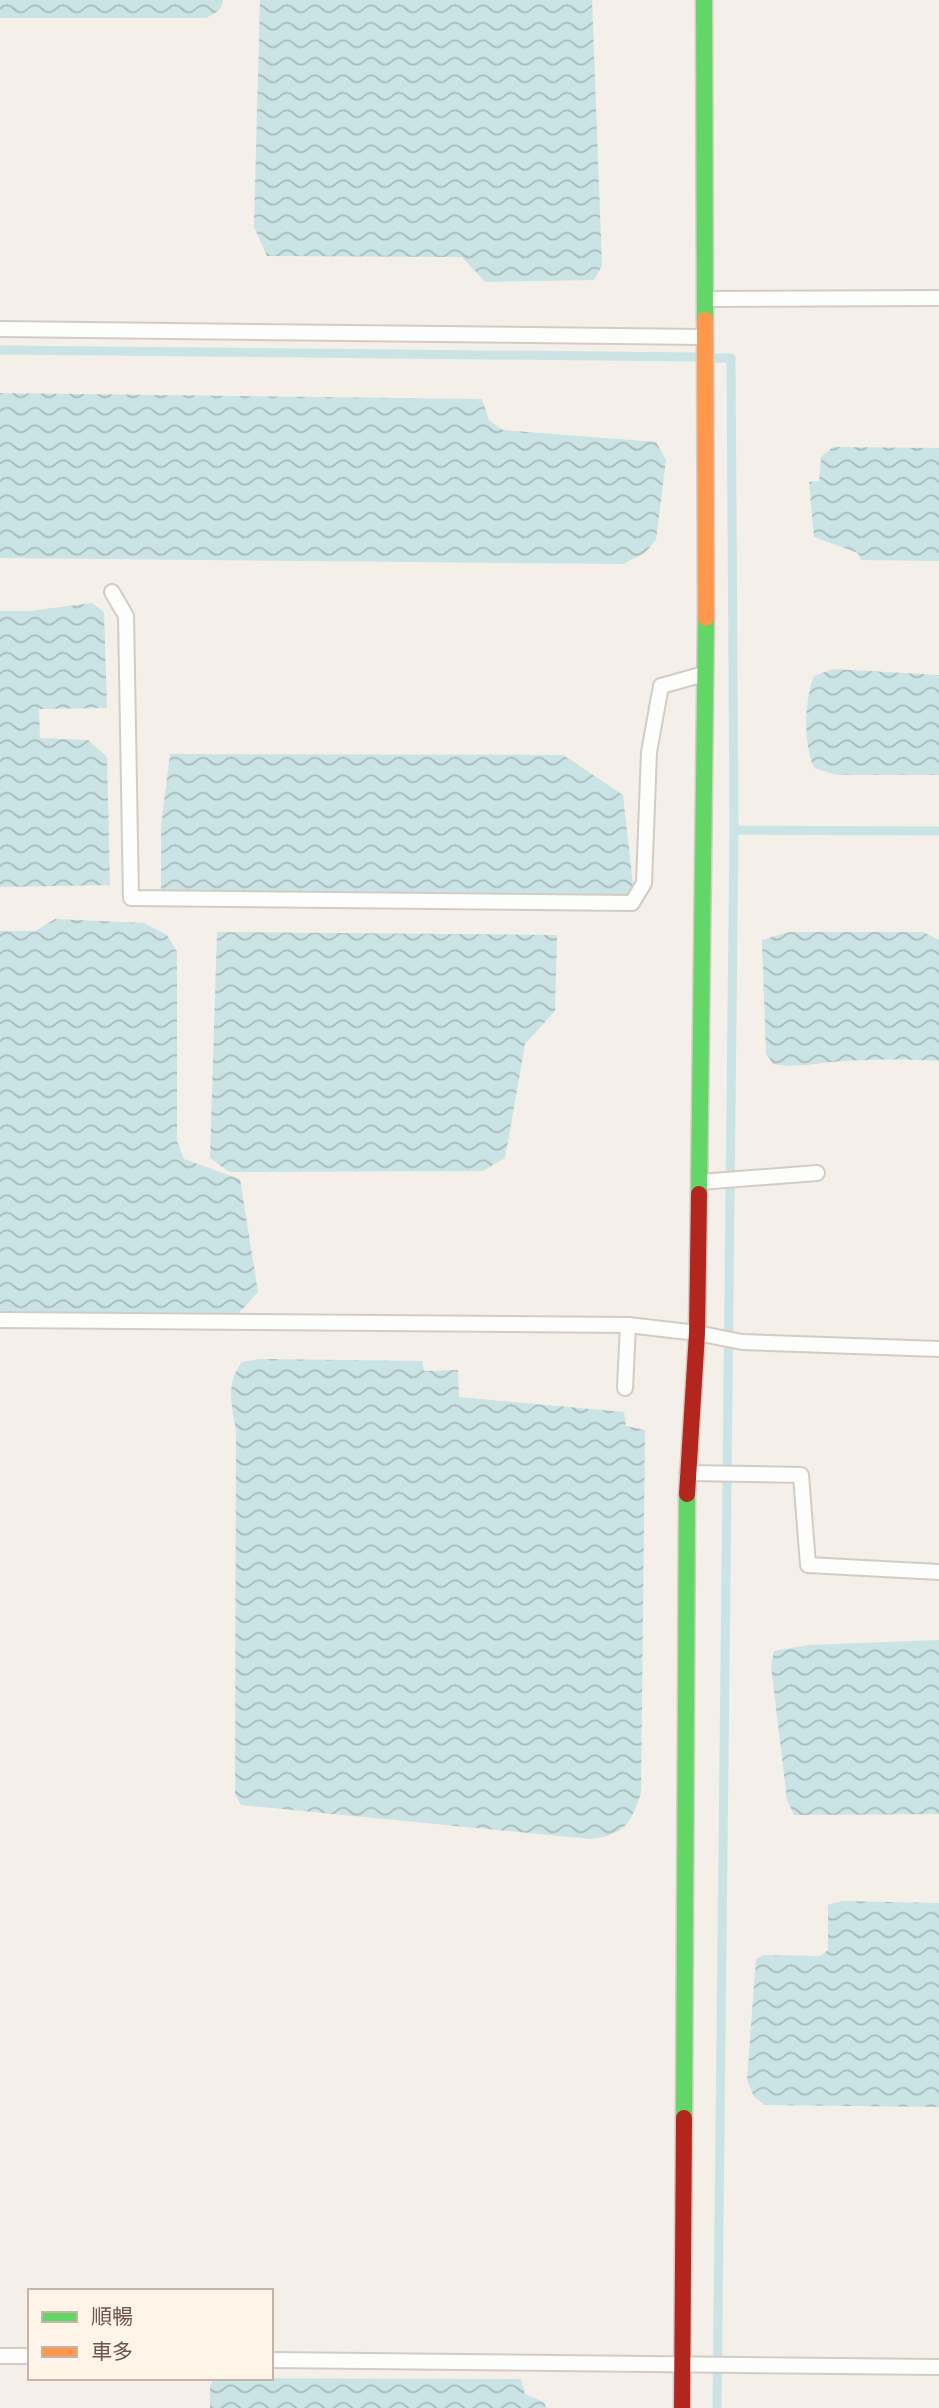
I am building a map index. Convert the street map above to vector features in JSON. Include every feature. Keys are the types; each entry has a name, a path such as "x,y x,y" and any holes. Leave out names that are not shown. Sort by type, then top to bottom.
{"street":[{"path":"682,2408 687,1473 697,1333 705,673 704,0"}],"lane":[{"path":"705,299 939,298"},
{"path":"0,329 705,337"},
{"path":"112,592 126,616 131,898 632,903 644,883 649,752 661,686 705,673"},
{"path":"699,1182 817,1173"},
{"path":"0,1320 628,1325 697,1333 742,1342 939,1349"},
{"path":"625,1388 628,1325"},
{"path":"687,1473 801,1475 808,1565 939,1572"},
{"path":"0,2356 28,2356"},
{"path":"273,2360 939,2367"}],"water":[{"path":"0,0 223,0 223,3 220,9 206,18 0,18"},
{"path":"260,0 592,0 602,266 594,280 485,282 462,257 267,256 254,227"},
{"path":"0,393 482,399 489,420 503,430 656,442 666,460 656,540 645,553 623,564 0,558"},
{"path":"833,447 939,448 939,561 861,560 858,553 814,537 809,482 819,481 821,457"},
{"path":"92,603 104,612 107,708 39,709 40,738 88,740 107,757 110,885 0,887 0,611 30,611"},
{"path":"833,669 939,675 939,775 837,775 814,768 808,746 808,698 814,676"},
{"path":"170,754 563,755 623,795 634,894 161,894 161,826"},
{"path":"55,919 144,923 167,935 177,952 177,1141 184,1159 240,1179 258,1292 238,1314 0,1312 0,931 35,931"},
{"path":"217,932 557,935 555,1011 525,1044 505,1158 483,1171 229,1172 210,1158"},
{"path":"789,932 923,932 939,940 939,1061 880,1060 800,1066 773,1064 766,1053 762,940"},
{"path":"260,1359 422,1361 424,1371 458,1370 459,1397 624,1412 626,1426 645,1430 641,1793 629,1820 619,1831 591,1839 241,1805 235,1794 236,1429 231,1394 234,1378 242,1362"},
{"path":"939,1640 939,1814 794,1815 787,1800 771,1666 774,1651 808,1645"},
{"path":"842,1901 939,1903 939,2107 765,2105 754,2097 747,2080 756,1959 764,1955 820,1956 828,1950 828,1905"},
{"path":"273,2378 521,2379 525,2394 544,2402 546,2408 210,2408 210,2386 213,2380"}],"waterway":[{"path":"0,350 696,357"},
{"path":"713,358 731,358 734,830 939,831"},
{"path":"717,2408 734,830"}],"traffic: fast":[{"path":"704,0 705,320"},
{"path":"699,1194 706,618"},
{"path":"684,2118 687,1494"}],"traffic: slow":[{"path":"705,320 706,618"}],"traffic: jam":[{"path":"687,1494 697,1333 699,1194"},
{"path":"682,2408 684,2118"}]}
